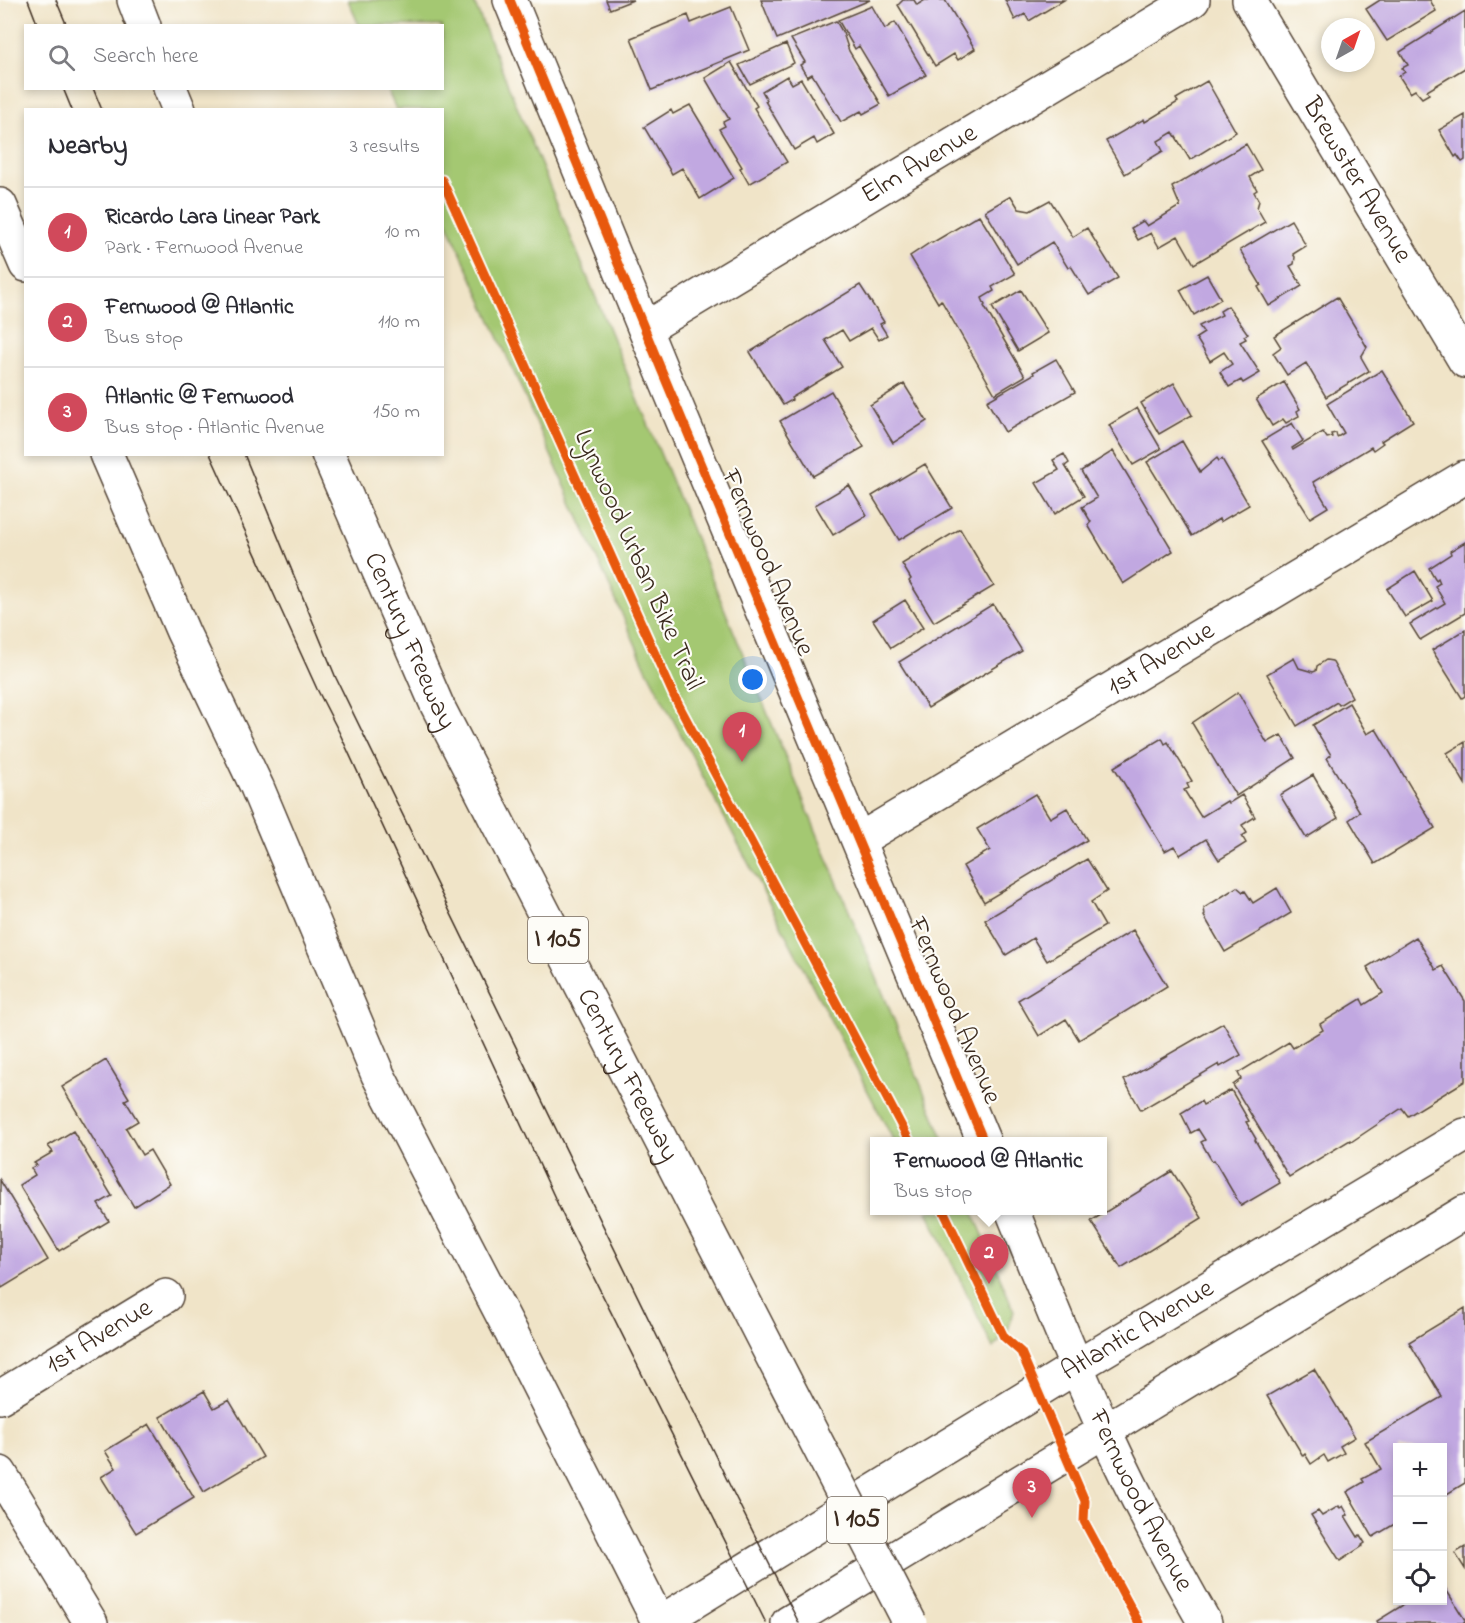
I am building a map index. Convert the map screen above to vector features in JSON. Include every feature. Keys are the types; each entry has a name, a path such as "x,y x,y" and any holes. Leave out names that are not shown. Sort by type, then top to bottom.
{"main road":[{"path":"134,0 143,24"},
{"name":"Fernwood Avenue","path":"510,0 982,1137"},
{"name":"Elm Avenue","path":"645,329 1193,0"},
{"name":"Brewster Avenue","path":"1249,0 1465,361"},
{"path":"171,90 178,108"},
{"path":"0,205 24,260"},
{"path":"107,456 183,632 257,787 378,1075 659,1623"},
{"name":"Century Freeway","path":"329,456 436,705 910,1623"},
{"name":"1st Avenue","path":"859,840 1465,477"},
{"name":"Atlantic Avenue","path":"659,1623 1076,1367 1465,1135"},
{"path":"788,1623 1465,1212"},
{"name":"Fernwood Avenue","path":"1014,1215 1104,1430 1204,1623"},
{"name":"1st Avenue","path":"0,1396 166,1296"},
{"path":"0,1473 91,1623"}],"green space":[{"path":"348,0 473,0 942,1137 892,1137 646,668 444,215 444,108 396,108 387,90 444,90 444,24 359,24"},
{"path":"929,1215 975,1215 1014,1311 1007,1333 993,1348"}],"building":[{"path":"606,0 633,0 610,9"},
{"path":"761,0 870,0 777,39"},
{"path":"903,0 914,0 917,5 925,0 945,0 975,49 958,60 954,54 935,66 898,5"},
{"path":"1005,0 1064,0 1029,21 1025,14 1015,20"},
{"path":"1380,0 1430,0 1436,11 1387,41 1375,23 1375,18 1372,18 1366,9"},
{"path":"872,6 885,29 895,22 926,75 889,96 859,46 855,49 838,20"},
{"path":"731,7 749,50 652,90 631,38 688,15 691,23"},
{"path":"1465,11 1465,68 1427,91 1429,94 1422,98 1415,90 1410,93 1399,76 1405,72 1402,68 1408,65 1400,52"},
{"path":"836,21 849,51 881,104 863,114 861,111 841,122 812,74 807,77 800,65 805,62 791,39"},
{"path":"786,44 794,63 750,84 739,65"},
{"path":"731,62 757,106 754,108 787,162 749,184 740,168 742,167 719,129 725,126 723,122 729,119 705,78"},
{"path":"787,76 792,84 801,79 834,134 817,144 814,138 794,150 765,101 767,100 762,91"},
{"path":"1207,81 1236,132 1190,160 1173,132 1158,141 1163,151 1125,174 1106,141 1144,119 1145,122 1178,102 1176,99"},
{"path":"690,105 734,178 700,199 682,168 672,174 644,127 671,110 673,114"},
{"path":"1465,115 1465,160 1462,162 1457,155 1455,157 1439,130"},
{"path":"1246,144 1261,170 1250,177 1257,190 1254,192 1259,201 1257,208 1265,222 1194,264 1178,236 1159,247 1151,233 1138,240 1131,228 1143,221 1147,226 1180,206 1172,187"},
{"path":"1011,196 1019,209 1030,211 1050,200 1073,237 1087,228 1118,278 1089,295 1071,266 1068,268 1052,242 1017,264 985,211"},
{"path":"979,215 1015,274 992,287 994,291 982,298 984,306 1025,376 995,394 941,300 938,303 910,256"},
{"path":"1291,220 1306,246 1293,254 1294,264 1290,266 1302,286 1269,306 1258,287 1261,285 1240,250"},
{"path":"1207,275 1221,299 1194,315 1180,290"},
{"path":"860,285 884,322 880,324 887,335 879,340 871,328 849,341 842,330 825,340 842,367 783,405 750,352"},
{"path":"1021,290 1048,333 1018,351 992,307"},
{"path":"1337,297 1367,347 1361,357 1369,371 1326,397 1306,363 1287,375 1273,353 1281,347 1274,336"},
{"path":"1228,306 1248,334 1244,336 1246,339 1240,342 1260,373 1243,383 1241,380 1229,387 1220,372 1232,364 1224,352 1210,361 1196,338 1204,333 1199,326 1222,315 1220,311"},
{"path":"1056,359 1075,392 1005,432 987,401"},
{"path":"1382,370 1413,421 1381,441 1383,443 1373,450 1371,447 1313,482 1328,507 1310,518 1262,441 1292,423 1303,441 1292,448 1293,450 1323,432 1327,438 1336,433 1337,437 1339,436 1344,433 1327,404"},
{"path":"1284,382 1300,409 1297,411 1299,416 1286,423 1283,419 1272,426 1256,399"},
{"path":"1174,383 1192,415 1159,434 1141,403"},
{"path":"904,384 927,421 893,443 870,405"},
{"path":"831,391 864,447 813,476 780,421"},
{"path":"1137,408 1161,449 1133,465 1109,425"},
{"path":"1182,441 1200,472 1217,458 1219,461 1222,459 1249,505 1220,522 1219,519 1192,536 1147,462"},
{"path":"1113,451 1173,551 1123,584 1088,525 1091,522 1082,507 1097,498 1081,471"},
{"path":"1064,454 1069,463 1065,466 1084,496 1055,514 1036,483 1059,470 1053,460"},
{"path":"925,464 952,508 899,540 872,496"},
{"path":"849,485 867,515 833,535 815,505"},
{"path":"960,529 994,586 934,622 909,581 911,579 902,564"},
{"path":"1465,542 1465,613 1420,640 1410,624 1445,603 1435,586 1440,583 1438,578 1436,580 1429,568"},
{"path":"1415,571 1433,601 1405,617 1387,589"},
{"path":"905,600 923,628 891,648 873,620"},
{"path":"993,604 1022,651 928,708 899,662"},
{"path":"1465,630 1465,696 1462,698 1432,650"},
{"path":"1294,658 1299,668 1313,672 1326,660 1332,661 1352,697 1339,705 1337,702 1297,726 1267,674"},
{"path":"1238,692 1267,743 1281,735 1295,758 1236,796 1192,723"},
{"path":"1349,703 1367,734 1376,729 1435,828 1375,864 1349,820 1360,812 1327,758 1331,755 1313,725"},
{"path":"1162,738 1165,744 1168,742 1192,781 1187,784 1189,788 1184,790 1201,817 1227,801 1229,803 1242,795 1255,817 1242,825 1247,833 1242,836 1246,843 1219,860 1206,839 1180,855 1174,846 1165,851 1114,767"},
{"path":"1465,742 1465,784 1447,753"},
{"path":"1313,775 1338,818 1306,838 1280,795"},
{"path":"1035,794 1050,818 1067,808 1087,840 984,902 963,866 990,850 977,829"},
{"path":"1087,859 1107,891 1091,902 1105,926 1047,961 1033,938 1006,955 985,920"},
{"path":"1237,887 1245,891 1253,903 1277,888 1291,913 1225,952 1204,916 1204,908"},
{"path":"1133,930 1167,986 1079,1040 1066,1019 1039,1036 1018,1000"},
{"path":"1416,937 1436,970 1443,966 1465,1001 1465,1081 1408,1116 1402,1108 1351,1142 1350,1140 1289,1177 1233,1085 1241,1079 1238,1073 1289,1042 1293,1048 1323,1030 1320,1024 1361,999 1364,1005 1383,993 1367,967"},
{"path":"1223,1023 1241,1055 1220,1067 1219,1064 1141,1110 1124,1080"},
{"path":"106,1060 129,1098 125,1100 138,1121 126,1128 142,1155 150,1150 170,1184 134,1207 62,1087"},
{"path":"1231,1090 1249,1121 1246,1122 1255,1140 1280,1183 1241,1206 1201,1142 1205,1140 1198,1129 1191,1133 1181,1113 1201,1101 1203,1105"},
{"path":"73,1131 112,1196 98,1204 109,1221 59,1251 19,1185 35,1175 31,1168 37,1165 34,1163 53,1152 48,1146"},
{"path":"1172,1171 1202,1218 1121,1268 1091,1221 1101,1215 1107,1215 1107,1211"},
{"path":"0,1180 48,1260 2,1288 0,1283"},
{"path":"1465,1308 1465,1483 1447,1494 1447,1443 1393,1443 1393,1525 1373,1537 1347,1492 1364,1482 1362,1479 1381,1469 1365,1442 1442,1397 1409,1342"},
{"path":"1314,1369 1355,1437 1340,1446 1344,1453 1328,1462 1324,1455 1311,1464 1305,1454 1303,1456 1267,1396"},
{"path":"204,1391 214,1408 229,1400 263,1457 204,1492 160,1417"},
{"path":"149,1424 194,1498 136,1533 101,1477 116,1468 105,1451"},
{"path":"1339,1506 1340,1508 1343,1506 1348,1515 1345,1516 1358,1537 1360,1535 1365,1543 1340,1561 1311,1515 1318,1511 1322,1516"},
{"path":"1465,1547 1465,1569 1455,1553"},
{"path":"1447,1591 1465,1623 1378,1623 1377,1621 1403,1605 1447,1605"}],"tram line":[{"path":"28,0 37,24"},
{"path":"56,0 66,24"},
{"path":"64,90 71,108"},
{"path":"94,90 101,108"},
{"path":"211,456 567,1224 766,1623"},
{"path":"245,456 336,678 799,1623"}],"cycle path":[{"path":"510,0 661,369 982,1137"},
{"name":"Lynwood Urban Bike Trail","path":"444,184 674,696 907,1137"},
{"path":"945,1215 1004,1337 1021,1352 1085,1501 1084,1521 1139,1623"}],"place":[{"name":"Ricardo Lara Linear Park","path":"742,762"},
{"name":"Fernwood @ Atlantic","path":"989,1284"},
{"name":"Atlantic @ Fernwood","path":"1032,1518"}]}
